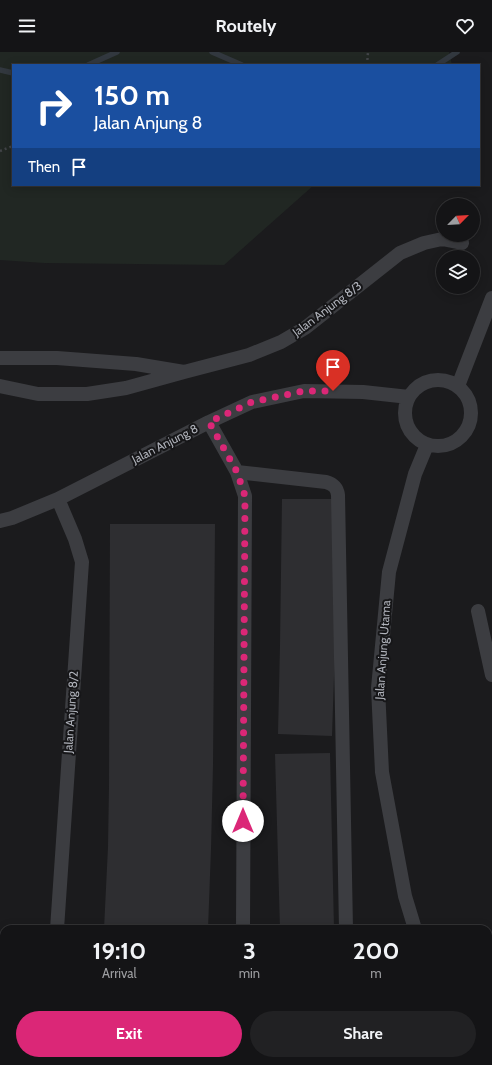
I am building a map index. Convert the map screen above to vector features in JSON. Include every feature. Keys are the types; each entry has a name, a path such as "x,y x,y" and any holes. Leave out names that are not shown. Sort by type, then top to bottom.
{"street":[{"name":"Jalan Anjung 8/3","path":"0,386 38,394 87,394 126,388 249,355 281,342 305,328 400,253 424,243 442,239 462,243"},
{"path":"458,386 492,298"},
{"name":"Jalan Anjung 8/3","path":"0,358 73,359 136,364 184,372"},
{"path":"431,380 441,380 458,386 470,401 472,416 468,429 455,443 441,447 427,445 418,440 407,425 405,411 409,397 414,389 422,383 431,380"},
{"name":"Jalan Anjung 8","path":"0,521 12,518 58,499 209,422 252,402 304,391 363,392 409,397"},
{"path":"209,422 237,472 245,496 243,925"},
{"name":"Jalan Anjung Utama","path":"414,925 406,896 382,772 378,688 389,572 415,474 427,445"},
{"path":"237,472 326,482 331,483 337,490 346,925"},
{"name":"Jalan Anjung 8/2","path":"57,925 82,562 75,539 58,499"},
{"path":"478,611 492,675"}],"path":[{"path":"367,64 368,52"},
{"path":"0,151 12,146"}],"shaded area":[{"path":"0,52 449,52 452,64 12,64 12,186 313,186 224,265 44,263 0,260"}],"building":[{"path":"282,499 336,499 335,646 332,736 278,734"},
{"path":"110,524 215,524 213,765 208,925 104,925 109,786"},
{"path":"330,753 334,925 280,925 275,754"}],"waterway":[{"path":"90,64 117,52"},
{"path":"212,52 240,64"},
{"path":"439,64 457,52"},
{"path":"0,70 12,73"}],"route":[{"path":"243,821 245,496 237,472 209,422 252,402 304,391 333,391"}]}
